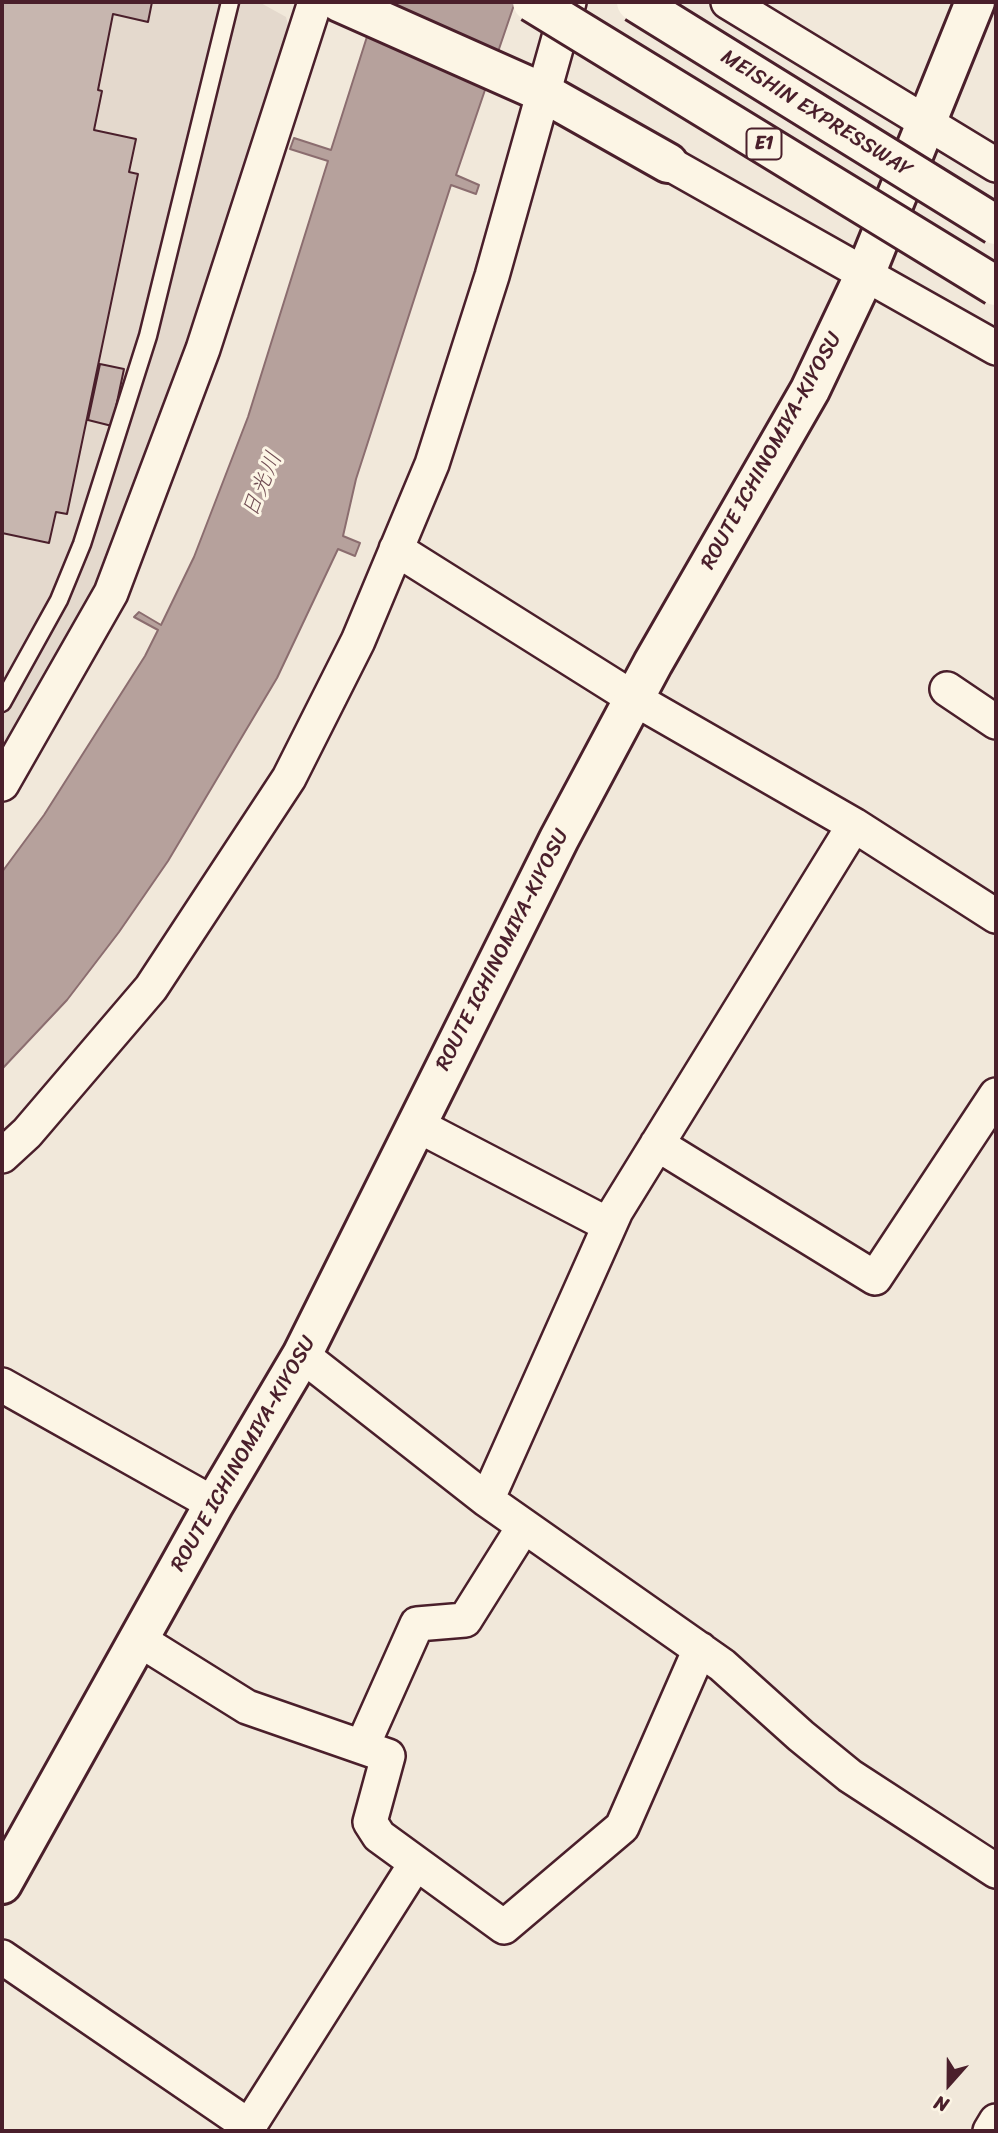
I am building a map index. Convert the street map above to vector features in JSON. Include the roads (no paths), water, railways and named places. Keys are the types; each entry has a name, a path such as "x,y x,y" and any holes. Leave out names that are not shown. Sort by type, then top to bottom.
{"main road":[{"path":"339,2 544,93 668,163"},
{"name":"E1","path":"532,2 996,286"},
{"name":"MEISHIN EXPRESSWAY","path":"636,2 996,225"},
{"name":"ROUTE ICHINOMIYA-KIYOSU","path":"2,1884 214,1504 302,1355 415,1124 634,698 810,390 866,272 975,2"}],"street":[{"path":"2,784 111,593 203,349 315,2"},
{"path":"2,1156 27,1133 151,988 289,778 358,641 432,464 492,276 569,2"},
{"path":"728,2 996,165"},
{"path":"668,163 866,272 996,348"},
{"path":"396,549 634,698 854,825 996,916"},
{"path":"947,689 996,722"},
{"path":"487,1500 609,1225 854,825"},
{"path":"657,1144 875,1278 996,1095"},
{"path":"415,1124 609,1225"},
{"path":"302,1355 487,1500 700,1648 850,1776 996,1871"},
{"path":"2,1385 214,1504"},
{"path":"362,1747 417,1624 465,1620 524,1526"},
{"path":"138,1639 247,1707 388,1756 370,1822 379,1836 504,1927 622,1827 700,1648"},
{"path":"2,1957 248,2129 416,1863"},
{"path":"990,2131 996,2121"}],"lane":[{"path":"2,703 59,600 82,544 148,336 230,2"}],"water":[{"name":"日光川","path":"378,2 515,2 456,175 479,185 476,194 451,185 356,479 343,536 360,543 355,556 338,549 277,678 168,861 67,1000 2,1069 2,872 44,815 145,656 158,630 134,617 139,612 161,625 194,557 248,417 328,161 290,149 294,138 331,150"}]}
